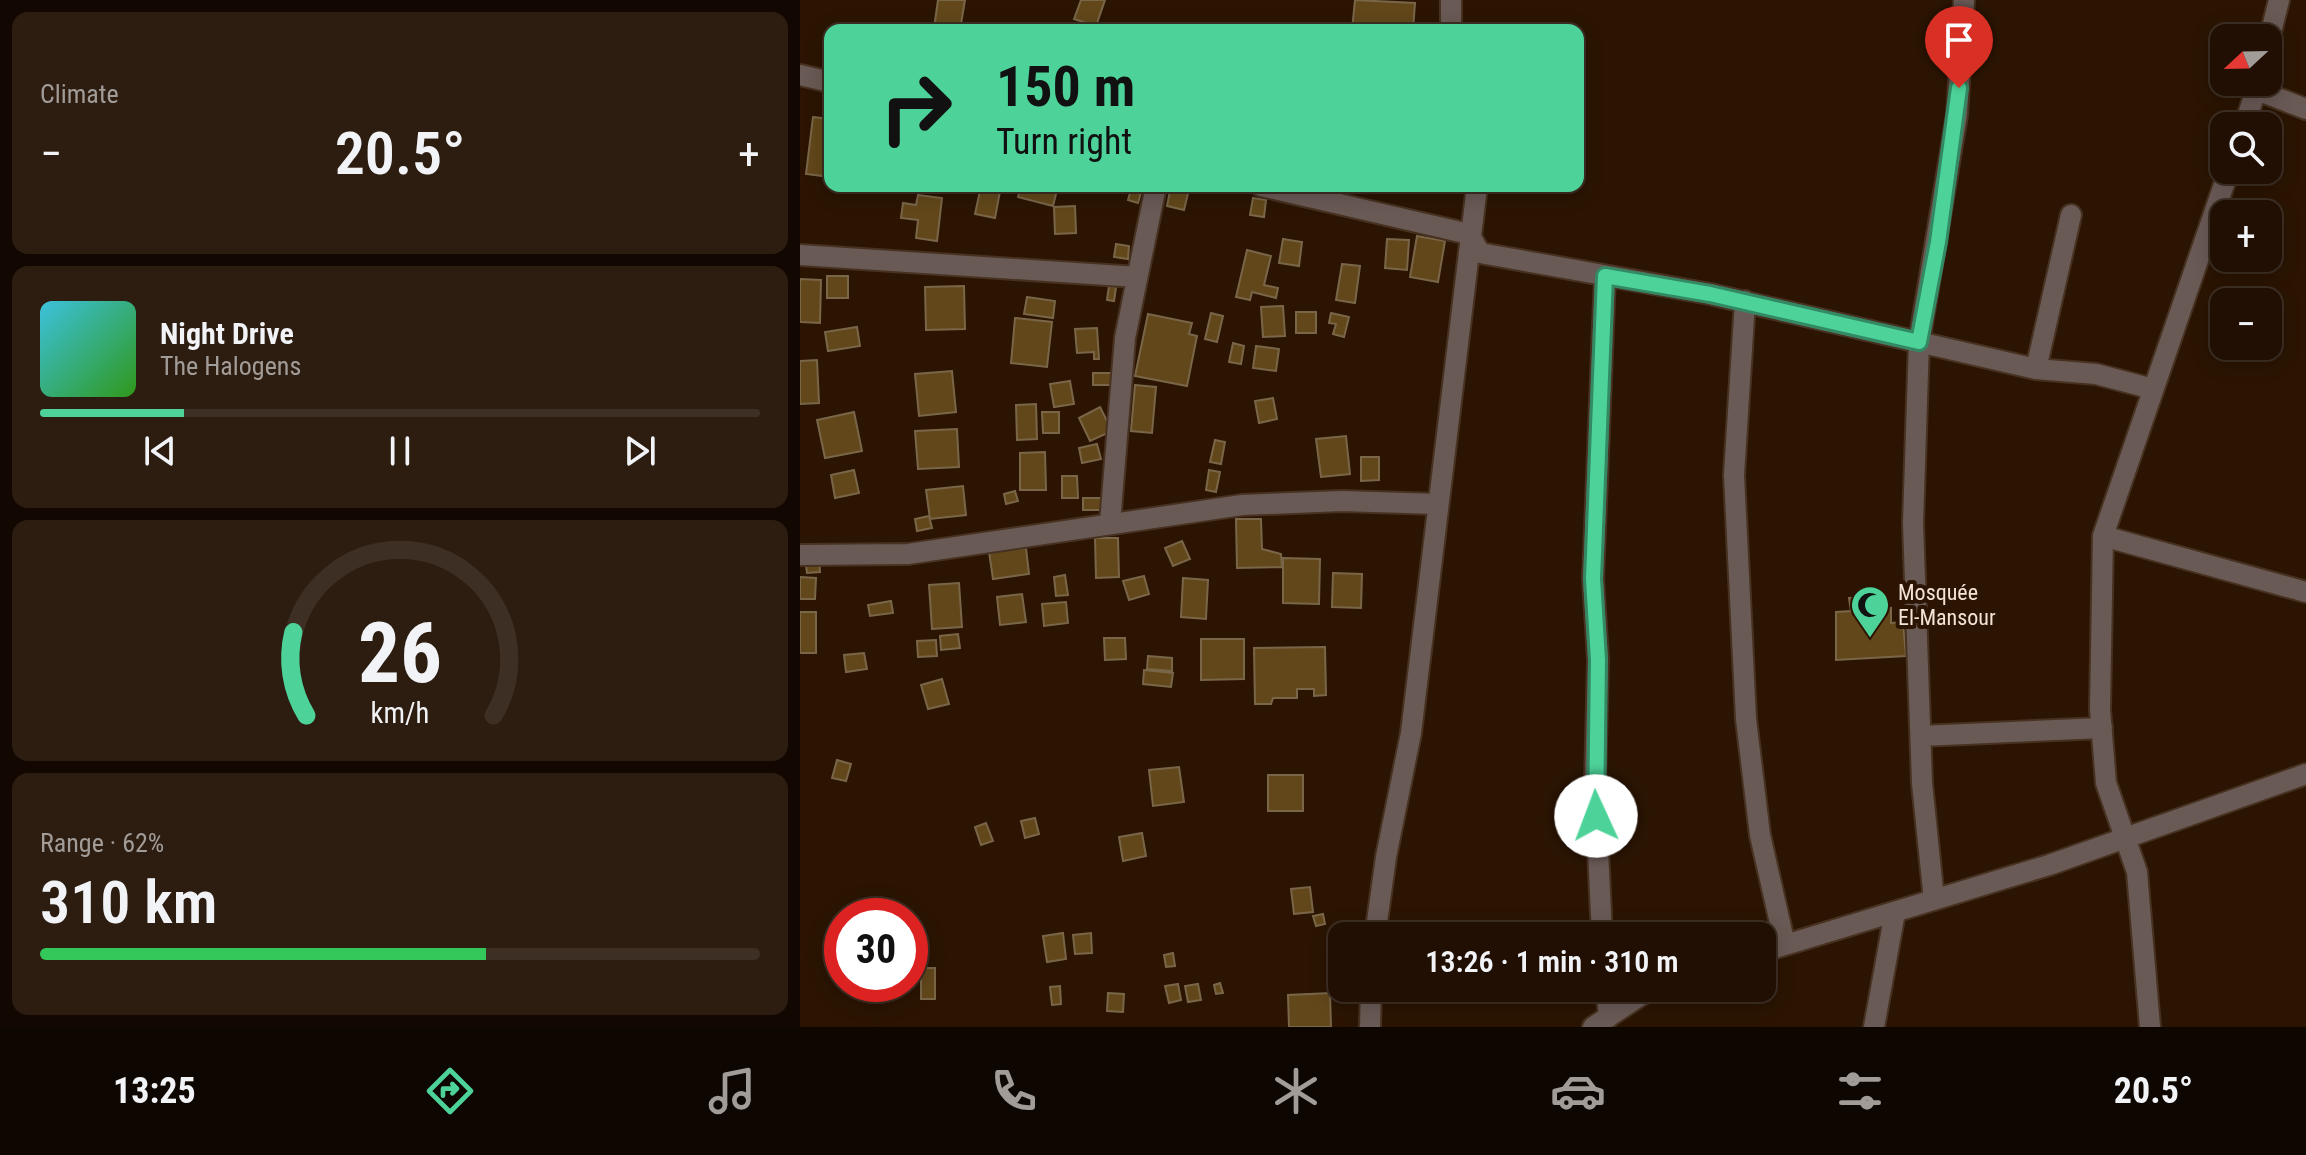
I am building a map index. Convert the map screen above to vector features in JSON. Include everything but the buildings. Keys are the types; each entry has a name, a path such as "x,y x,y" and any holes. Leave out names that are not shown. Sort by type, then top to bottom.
{"street":[{"path":"1451,0 1451,24"},
{"path":"1934,900 1921,736 1913,523 1919,342 1957,115 1964,0"},
{"path":"2273,24 2279,0"},
{"path":"800,75 824,81"},
{"path":"2279,96 2306,109"},
{"path":"2150,1027 2137,872 2106,783 2102,728 2103,536 2224,184"},
{"path":"1110,523 1125,338 1155,192"},
{"path":"1287,192 1469,234 1480,253 1745,301 2036,369 2096,374 2153,389"},
{"path":"1377,922 1386,857 1411,733 1476,192"},
{"path":"2036,369 2071,215"},
{"path":"800,255 1137,277"},
{"path":"1601,922 1595,784 1598,660 1593,579 1605,276"},
{"path":"1745,301 1734,475 1746,719 1760,835 1785,945"},
{"path":"800,555 908,554 1242,505 1342,501 1438,504"},
{"path":"2103,536 2306,592"},
{"path":"1921,736 2102,728"},
{"path":"1776,948 2049,865 2126,835 2306,774"},
{"path":"1874,1027 1895,912"},
{"path":"1370,1027 1371,1002"},
{"path":"1601,1022 1604,1002"},
{"path":"1601,1022 1631,1002"}],"place":[{"name":"Mosquée El-Mansour","path":"1870,639"}],"route":[{"path":"1596,816 1598,660 1593,579 1605,276 1710,294 1919,342 1938,242 1959,88"}]}
